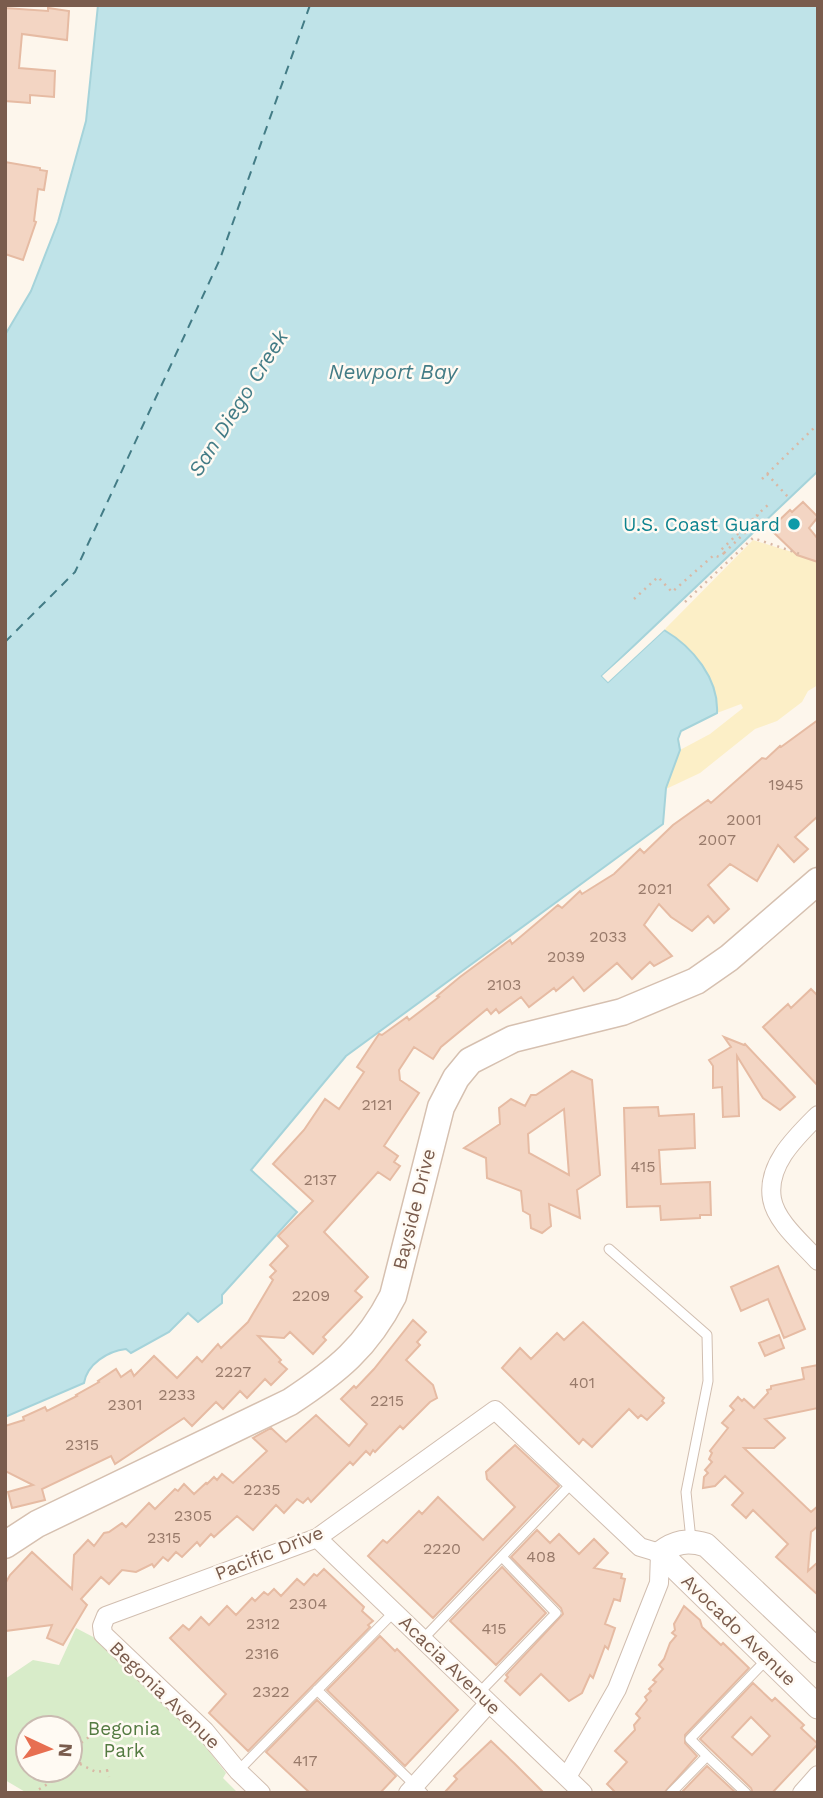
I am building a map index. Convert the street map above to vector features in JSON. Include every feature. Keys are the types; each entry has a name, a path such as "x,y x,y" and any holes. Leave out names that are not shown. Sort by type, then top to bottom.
{"main road":[{"name":"Bayside Drive","path":"5,1545 37,1524 290,1402 321,1382 359,1349 379,1323 393,1296 441,1107 456,1079 470,1061 513,1039 622,1012 696,981 729,958 818,881"}],"street":[{"path":"818,1115 788,1144 773,1178 772,1200 782,1219 818,1261"},
{"name":"Avocado Avenue","path":"495,1410 640,1547 660,1553 818,1707"},
{"name":"Pacific Drive","path":"102,1626 106,1616 317,1538 495,1410"},
{"name":"Acacia Avenue","path":"317,1538 583,1793"},
{"name":"Avocado Avenue","path":"660,1553 673,1544 691,1540 706,1545 818,1651"},
{"path":"567,1777 617,1689 659,1583 660,1553"},
{"name":"Begonia Avenue","path":"102,1626 103,1634 110,1642 205,1731 238,1771 261,1793"},
{"path":"415,1790 484,1698"},
{"path":"802,1793 818,1775"}],"lane":[{"path":"608,1249 707,1335 708,1381 686,1492 691,1540"},
{"path":"423,1639 572,1483"},
{"path":"484,1698 556,1613 502,1557"},
{"path":"238,1771 394,1612"},
{"path":"747,1793 690,1739 768,1658"},
{"path":"317,1690 415,1790"},
{"path":"671,1793 707,1756"}],"path":[{"path":"762,479 818,424"},
{"path":"767,474 788,497"},
{"path":"634,599 658,577 672,593 714,555 719,557 724,553 760,518 757,515 770,503"},
{"path":"724,553 721,550 753,519 755,522"},
{"path":"742,536 748,542"},
{"path":"685,602 753,538 803,555"},
{"path":"84,1741 96,1732"},
{"path":"84,1766 96,1772 109,1770 109,1777"}],"green space":[{"name":"Begonia Park","path":"76,1628 97,1639 194,1732 226,1773 223,1778 238,1793 27,1793 5,1780 5,1679 33,1660 59,1665"}],"sand":[{"path":"753,540 818,560 818,685 808,691 802,702 777,721 755,729 700,773 666,789 680,750 710,734 743,708 741,704 717,713 714,688 702,665 685,645 664,630"}],"water":[{"name":"Newport Bay","path":"98,5 818,5 818,471 602,676 608,682 664,630 694,655 714,688 717,713 681,731 678,739 680,750 666,788 663,824 346,1056 251,1170 297,1212 222,1295 222,1303 198,1322 188,1313 169,1332 131,1353 126,1349 112,1352 94,1364 84,1383 5,1417 5,335 31,291 58,222 86,121"}],"pier":[{"path":"678,608 607,676 662,627 666,628 608,682 602,676"}],"building":[{"path":"5,8 69,11 67,40 22,34 19,68 55,71 54,97 30,95 30,103 5,101"},
{"path":"5,162 47,171 44,190 38,189 36,222 23,260 5,254"},
{"name":"U.S. Coast Guard","path":"803,502 818,517 809,528 818,539 818,562 797,555 770,529"},
{"path":"818,720 818,816 795,837 808,849 794,862 778,845 757,881 730,864 708,885 729,909 714,923 708,916 692,931 671,917 659,904 644,925 672,956 654,966 650,962 632,979 617,963 584,991 573,977 529,1007 521,997 499,1013 496,1009 491,1014 487,1009 441,1047 433,1059 414,1047 399,1070 400,1080 419,1093 384,1146 398,1156 394,1162 400,1166 390,1180 378,1172 324,1232 368,1277 355,1291 362,1297 323,1337 326,1340 313,1354 290,1332 284,1338 258,1336 287,1369 271,1385 265,1379 247,1398 240,1391 223,1409 216,1402 192,1426 184,1418 115,1464 111,1456 42,1489 45,1500 12,1508 8,1492 33,1485 5,1471 5,1426 24,1420 23,1417 45,1407 47,1411 77,1396 116,1369 121,1377 131,1370 134,1376 154,1356 177,1378 197,1357 202,1362 218,1344 221,1348 248,1322 273,1280 270,1277 276,1271 270,1265 288,1246 278,1236 313,1201 273,1164 304,1130 325,1099 339,1109 364,1072 357,1067 379,1034 382,1035 407,1017 409,1020 460,977 510,940 512,944 558,905 562,908 580,891 582,894 614,874 640,849 644,853 673,825 708,800 711,803 762,758 766,759"},
{"path":"811,989 818,996 818,1086 763,1027 788,1004 791,1008"},
{"path":"724,1037 745,1044 795,1097 780,1110 763,1098 737,1056 739,1116 723,1117 722,1087 713,1088 713,1066 709,1060 731,1047"},
{"path":"572,1071 592,1080 600,1175 577,1190 580,1218 549,1204 551,1226 542,1233 531,1228 530,1215 523,1211 521,1191 487,1178 486,1158 464,1148 500,1124 499,1108 511,1099 525,1106 531,1095 536,1095","holes":["564,1109 569,1175 529,1153 528,1134"]},
{"path":"658,1107 659,1116 694,1114 695,1148 659,1150 661,1184 710,1182 711,1215 661,1220 660,1206 627,1207 624,1108"},
{"path":"778,1266 805,1329 784,1338 768,1299 741,1311 731,1287"},
{"path":"413,1320 426,1332 417,1342 420,1345 406,1360 433,1385 437,1398 403,1429 400,1426 375,1452 373,1450 370,1455 366,1451 353,1465 350,1462 311,1502 308,1498 303,1503 297,1499 284,1513 276,1505 253,1530 237,1516 214,1537 211,1534 200,1546 197,1542 182,1557 176,1552 168,1561 163,1557 154,1567 152,1564 136,1572 122,1570 109,1584 101,1577 81,1599 87,1605 63,1645 47,1638 52,1625 5,1631 5,1584 32,1552 72,1589 74,1555 88,1540 94,1546 104,1533 122,1523 126,1527 149,1503 155,1509 184,1484 194,1494 214,1477 217,1480 222,1474 233,1483 267,1451 253,1438 271,1428 286,1442 316,1415 349,1446 367,1424 341,1399 374,1369"},
{"path":"583,1322 664,1398 664,1403 647,1420 641,1415 638,1418 629,1409 592,1447 583,1439 579,1444 502,1368 520,1348 531,1359 557,1333 564,1340"},
{"path":"779,1335 784,1348 765,1356 759,1343"},
{"path":"818,1365 818,1408 765,1419 785,1438 774,1448 744,1448 811,1512 818,1506 818,1526 811,1532 808,1571 818,1562 818,1595 776,1557 788,1544 753,1510 746,1518 732,1505 743,1493 725,1476 715,1486 703,1488 704,1477 708,1473 705,1470 712,1462 709,1459 712,1453 710,1451 728,1428 722,1423 734,1410 730,1406 738,1397 754,1408 771,1386 804,1379 802,1368"},
{"path":"515,1445 559,1486 433,1618 368,1556 383,1540 387,1543 419,1511 422,1514 438,1497 483,1540 515,1507 487,1479 486,1472"},
{"path":"537,1530 550,1543 559,1534 579,1554 594,1539 608,1553 594,1568 622,1574 621,1578 625,1579 620,1601 614,1599 605,1624 615,1628 608,1649 605,1646 593,1678 590,1675 582,1693 569,1701 541,1674 520,1695 505,1681 508,1677 506,1675 563,1614 561,1608 511,1557"},
{"path":"502,1567 546,1613 496,1665 450,1621"},
{"path":"324,1569 364,1607 362,1611 373,1621 248,1751 209,1713 226,1694 170,1638 183,1625 189,1630 201,1617 209,1625 227,1606 236,1615 252,1598 255,1601 264,1592 268,1595 274,1589 281,1596 297,1579 304,1585 314,1574 317,1576"},
{"path":"684,1606 700,1620 702,1627 749,1668 685,1735 685,1743 697,1756 664,1793 616,1793 607,1784 627,1762 615,1751 635,1730 634,1725 640,1718 636,1714 647,1700 645,1697 651,1691 649,1689 656,1682 653,1680 663,1669 659,1665 676,1636 672,1633 675,1630 674,1624"},
{"path":"380,1636 395,1651 397,1649 458,1710 405,1766 327,1690"},
{"path":"753,1683 772,1701 775,1698 804,1725 801,1728 818,1744 772,1793 753,1793 700,1739","holes":["751,1717 770,1736 752,1755 732,1737"]},
{"path":"317,1700 396,1776 380,1793 310,1793 266,1752"},
{"path":"491,1741 544,1793 444,1793 457,1779 454,1776"},
{"path":"707,1766 736,1793 681,1793"}],"ferry route":[{"path":"5,642 75,572 220,259 310,5"}],"place":[{"name":"U.S. Coast Guard","path":"794,524"}],"water label":[{"name":"San Diego Creek","path":"238,403"}]}
